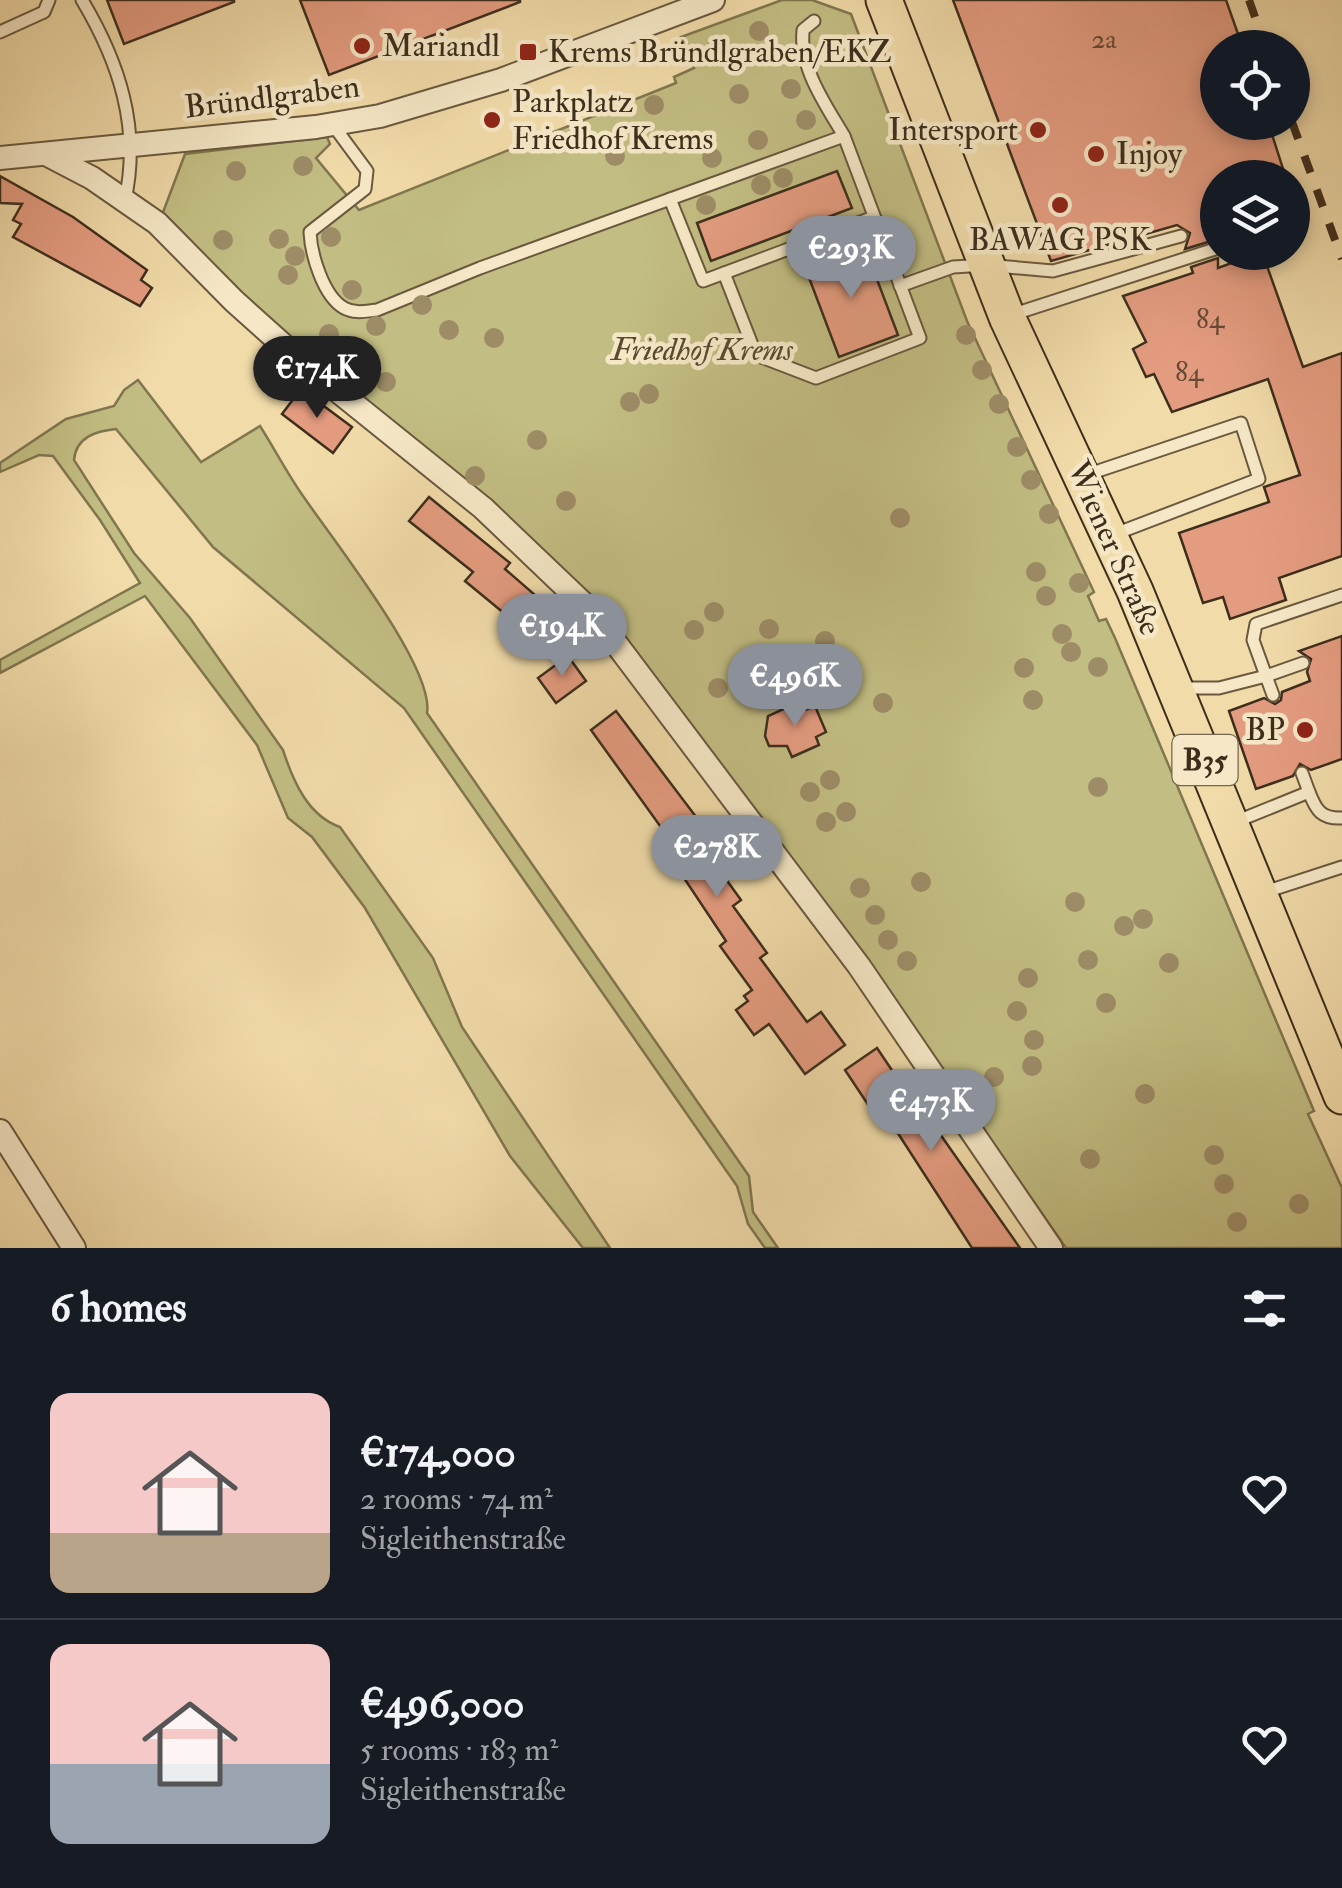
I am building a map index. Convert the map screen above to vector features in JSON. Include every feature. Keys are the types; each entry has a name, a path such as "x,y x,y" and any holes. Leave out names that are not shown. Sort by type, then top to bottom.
{"main road":[{"name":"Wiener Straße","path":"884,0 1007,317 1110,535 1342,1096"}],"street":[{"name":"Bründlgraben","path":"0,158 333,125 432,102 501,80 714,0"},
{"path":"46,154 157,223 234,302 303,364 483,508 593,613 859,966 1051,1248"},
{"path":"0,1131 74,1248"}],"lane":[{"path":"0,32 44,12 49,0"},
{"path":"82,0 115,66 126,104 131,147 125,200"},
{"path":"724,273 756,355 816,378 920,338 844,136 818,92 801,47 803,30 814,21"},
{"path":"333,125 367,171 365,189 317,223 310,232 311,245 329,293 343,307 360,312 377,310 844,136"},
{"path":"670,199 703,281 874,216"},
{"path":"900,286 953,267 986,265 1053,271 1181,236"},
{"path":"1007,317 1200,254"},
{"path":"1082,476 1241,422 1259,479 1110,535"},
{"path":"1273,695 1253,640 1256,624 1342,594"},
{"path":"1175,687 1219,688 1303,663"},
{"path":"1302,773 1316,810 1329,819 1342,818"},
{"path":"1232,823 1310,792"},
{"path":"1260,894 1342,867"}],"green space":[{"name":"Friedhof Krems","path":"782,0 812,0 851,14 967,321 1094,592 1088,596 1099,621 1106,619 1115,638 1314,1111 1308,1114 1342,1188 1342,1248 1066,1248 867,961 588,595 309,359 162,215 185,154 327,137 330,144 316,158 359,210 676,83 674,77 694,68 681,37"},
{"path":"138,380 201,462 260,426 398,634 425,692 427,713 749,1176 753,1212 778,1248 765,1248 748,1224 737,1186 404,708 213,547 116,429 88,437 79,446 74,460 134,553 190,618 283,750 303,796 319,815 340,827 433,958 462,1027 610,1248 583,1248 510,1156 365,908 312,837 288,818 257,745 145,596 0,673 0,660 140,583 53,456 39,455 0,472 0,463 66,419 114,406 124,390"}],"building":[{"path":"107,0 234,0 234,2 124,44"},
{"name":"Mariandl","path":"300,0 520,0 520,2 329,75"},
{"path":"953,0 1226,0 1237,30 1200,30 1200,140 1274,140 1280,160 1200,160 1200,244 1185,249 1190,233 1177,225 1051,261"},
{"path":"837,171 852,208 711,261 697,223"},
{"path":"0,176 73,217 147,270 141,280 152,288 140,306 13,237 21,224 13,220 22,204 0,203"},
{"path":"864,245 898,335 839,357 805,267 829,258 830,249 840,254"},
{"path":"1200,264 1200,270 1268,270 1303,367 1342,353 1342,556 1279,578 1286,600 1230,619 1223,597 1203,603 1179,533 1269,502 1264,487 1300,475 1268,379 1172,412 1154,374 1146,377 1133,349 1146,342 1123,296 1193,273 1191,267"},
{"path":"301,389 352,427 333,453 282,414"},
{"path":"429,497 510,563 505,569 550,608 528,633 465,581 473,572 409,521"},
{"path":"1342,636 1342,759 1311,770 1300,764 1293,776 1256,789 1229,711 1264,698 1275,704 1281,700 1282,692 1310,681 1307,672 1311,659 1299,651"},
{"path":"568,656 586,681 556,703 538,678"},
{"path":"801,701 805,710 815,706 826,732 816,737 819,745 792,757 787,746 769,746 765,736 768,716"},
{"path":"616,711 712,838 702,846 741,900 733,906 767,953 760,958 807,1022 821,1012 845,1045 805,1074 769,1024 754,1035 736,1010 748,1001 744,996 752,990 720,946 726,941 656,836 663,830 591,730"},
{"path":"877,1048 1020,1248 972,1248 881,1107 873,1112 845,1070"}],"railway":[{"path":"1249,0 1260,30"},
{"path":"1299,140 1342,259"}],"place":[{"name":"Mariandl","path":"362,46"},
{"name":"Krems Bründlgraben/EKZ","path":"528,52"},
{"name":"Parkplatz Friedhof Krems","path":"492,120"},
{"name":"Intersport","path":"1038,130"},
{"name":"Injoy","path":"1096,154"},
{"name":"BAWAG PSK","path":"1060,205"},
{"name":"BP","path":"1305,730"}]}
